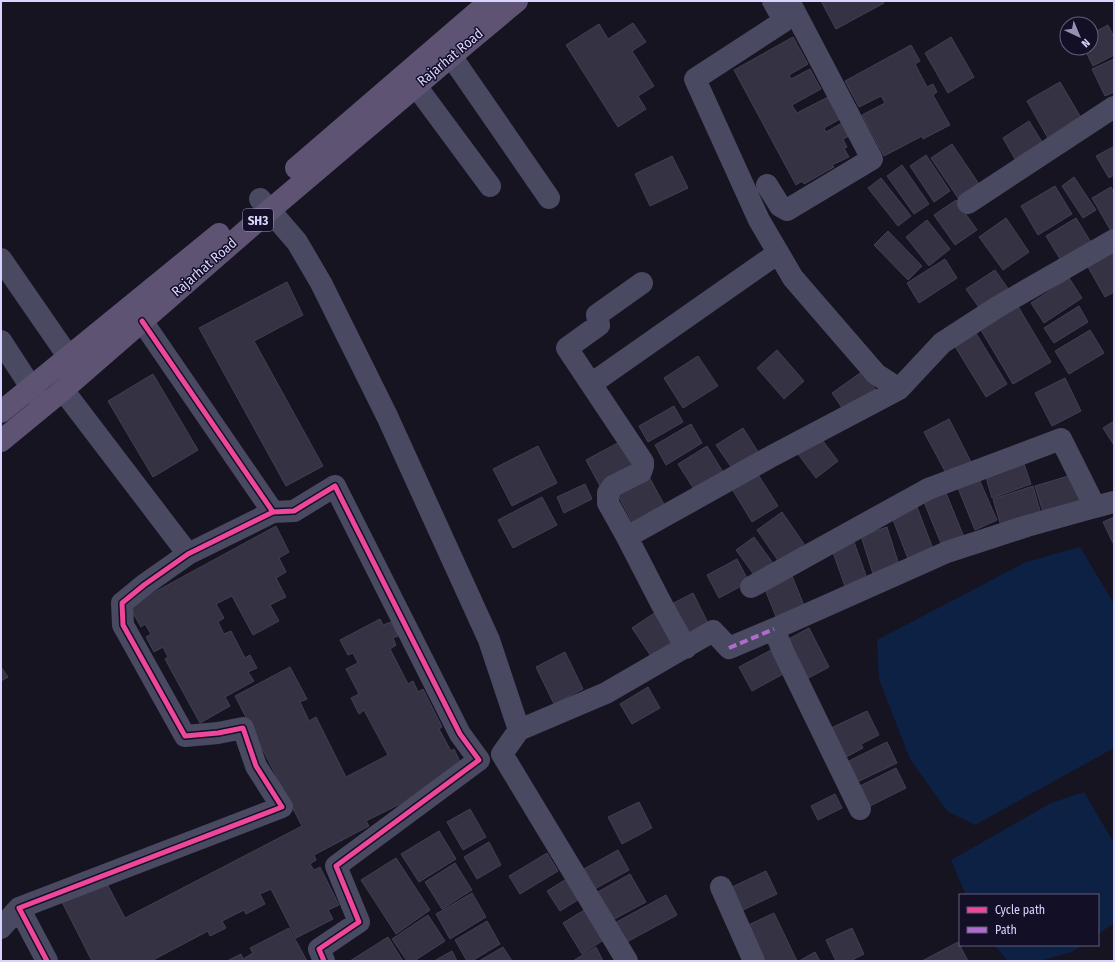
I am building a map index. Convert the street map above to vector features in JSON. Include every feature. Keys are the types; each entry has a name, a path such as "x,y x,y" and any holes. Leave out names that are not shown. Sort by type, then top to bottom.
{"main road":[{"name":"Rajarhat Road","path":"1,441 63,390 142,321 265,205 490,1"},
{"name":"Rajarhat Road","path":"1,412 200,250 265,205 416,86 517,1"}],"street":[{"path":"772,1 784,21 695,79 758,220 793,278 876,374 899,389"},
{"path":"767,185 780,206 786,210 872,160 789,1"},
{"path":"451,56 549,198"},
{"path":"416,86 490,186"},
{"path":"968,203 1114,107"},
{"path":"265,205 297,242 321,283 387,416 489,640 519,730"},
{"path":"627,537 772,456 899,389 942,343 999,306 1114,240"},
{"path":"591,384 778,253"},
{"path":"1,260 80,375"},
{"path":"642,283 597,315 599,325 568,348 643,462 641,472 613,486 608,493 608,503 660,603 686,648"},
{"path":"142,321 272,512"},
{"path":"1,341 44,406"},
{"path":"63,390 188,554"},
{"path":"324,961 319,949 360,922 336,866 479,760 502,754 519,730 606,693 714,631 729,648 946,552 1027,526 1105,504 1061,439 928,489 751,587"},
{"path":"1,928 20,908 282,807 256,766 243,728 218,733 185,736 123,625 122,603 144,585 188,554 272,512 294,511 335,486 460,734 479,760"},
{"path":"774,629 783,651 860,809"},
{"path":"502,754 627,961"},
{"path":"721,887 754,961"},
{"path":"20,908 47,961"}],"water":[{"path":"1080,547 1114,604 1114,748 975,825 947,811 910,759 879,679 877,640 1026,562"},
{"path":"1084,792 1114,843 1114,923 1099,933 1099,894 966,894 951,860 1051,803"},
{"path":"995,946 1081,946 1072,952 1038,961 1008,961"}],"building":[{"path":"821,1 883,1 884,3 836,29"},
{"path":"633,23 646,42 632,51 654,86 638,96 646,109 618,127 566,45 599,24 608,39"},
{"path":"1108,25 1114,37 1114,55 1093,66 1088,56 1099,56 1099,30"},
{"path":"793,37 808,64 789,75 791,79 810,69 821,89 792,105 797,113 828,97 840,119 824,128 826,132 842,123 849,136 843,139 847,147 844,148 849,157 832,165 834,167 804,184 802,181 796,185 734,70"},
{"path":"951,37 974,77 948,93 925,53"},
{"path":"911,45 920,61 915,64 927,87 933,84 937,92 933,95 950,125 923,139 922,136 884,156 862,115 885,103 881,96 859,107 845,81"},
{"path":"1114,59 1114,92 1105,96 1092,69"},
{"path":"1060,82 1083,121 1049,140 1027,101"},
{"path":"1029,121 1042,142 1015,159 1003,138"},
{"path":"952,144 979,184 958,198 931,158"},
{"path":"1113,147 1114,175 1109,178 1096,156"},
{"path":"926,155 950,191 934,202 910,166"},
{"path":"672,156 688,188 650,206 635,174"},
{"path":"902,165 929,204 914,214 887,176"},
{"path":"1074,177 1096,210 1083,218 1062,186"},
{"path":"881,178 911,216 898,226 868,188"},
{"path":"1055,186 1072,214 1038,235 1021,206"},
{"path":"1111,187 1114,193 1114,236 1092,198"},
{"path":"956,200 977,230 955,245 934,215"},
{"path":"1006,218 1029,252 1003,270 979,237"},
{"path":"1076,218 1095,249 1065,267 1046,236"},
{"path":"927,220 950,249 929,266 906,237"},
{"path":"888,231 922,266 908,280 874,245"},
{"path":"1113,253 1114,292 1105,297 1088,267"},
{"path":"945,259 957,278 919,303 907,283"},
{"path":"995,270 1011,293 983,313 966,289"},
{"path":"1069,278 1082,298 1044,323 1031,303"},
{"path":"287,282 303,315 254,341 323,466 286,486 199,328"},
{"path":"1016,303 1051,362 1013,384 978,325"},
{"path":"1079,306 1088,322 1054,343 1044,328"},
{"path":"974,330 1007,384 986,397 953,343"},
{"path":"1090,330 1104,353 1069,374 1055,351"},
{"path":"777,350 804,381 784,399 757,368"},
{"path":"698,356 718,386 683,408 664,378"},
{"path":"863,371 876,390 845,412 832,393"},
{"path":"153,374 198,450 153,477 108,401"},
{"path":"1065,378 1081,411 1052,426 1035,393"},
{"path":"674,406 683,422 648,442 639,426"},
{"path":"949,419 971,462 947,475 924,432"},
{"path":"1114,421 1114,445 1103,428"},
{"path":"691,424 702,443 666,465 655,445"},
{"path":"743,428 760,455 734,471 716,445"},
{"path":"820,437 838,461 816,478 798,454"},
{"path":"625,439 640,466 600,486 586,460"},
{"path":"538,446 557,483 512,506 493,469"},
{"path":"707,446 726,477 697,494 678,464"},
{"path":"1023,461 1031,484 992,498 985,474"},
{"path":"757,473 778,506 752,522 732,489"},
{"path":"1075,474 1083,500 1043,512 1035,486"},
{"path":"648,475 665,506 633,523 616,492"},
{"path":"979,479 997,520 975,530 958,488"},
{"path":"585,484 592,499 564,513 557,497"},
{"path":"1033,486 1041,514 1001,526 993,499"},
{"path":"946,493 964,537 942,546 924,502"},
{"path":"542,497 557,525 513,548 498,520"},
{"path":"917,507 935,554 910,564 892,517"},
{"path":"782,512 804,544 779,562 757,530"},
{"path":"1114,517 1114,545 1103,522"},
{"path":"276,526 289,552 279,558 286,572 276,578 286,597 270,605 279,621 253,635 232,596 216,604 224,618 218,622 224,634 231,631 245,658 250,655 257,668 248,672 254,681 225,697 230,706 200,723 165,659 168,657 163,647 154,652 146,637 151,634 145,624 141,627 129,606"},
{"path":"887,527 900,568 874,577 861,536"},
{"path":"754,537 775,566 757,579 736,550"},
{"path":"853,539 868,581 846,589 831,547"},
{"path":"737,559 749,582 719,598 707,575"},
{"path":"790,571 805,608 777,619 762,582"},
{"path":"693,593 710,627 686,640 668,606"},
{"path":"659,610 678,646 655,662 632,628"},
{"path":"380,619 383,625 391,622 398,636 393,638 396,645 390,649 408,684 413,681 418,692 423,689 442,727 439,729 451,751 454,749 463,768 404,808 402,803 366,821 369,826 314,855 316,860 310,864 314,870 320,867 339,905 328,910 333,919 296,938 271,889 260,894 265,904 246,914 244,910 222,921 226,928 210,936 208,931 153,960 154,961 92,961 62,902 105,880 125,918 302,826 235,696 290,667 307,699 300,702 309,721 316,717 346,777 388,755 364,710 359,714 351,698 359,694 346,669 358,663 353,653 348,655 340,640"},
{"path":"809,628 829,667 803,681 783,642"},
{"path":"773,649 785,673 752,691 739,667"},
{"path":"565,652 583,689 554,704 536,667"},
{"path":"1,667 8,677 1,681"},
{"path":"648,687 660,708 632,724 620,704"},
{"path":"867,711 879,735 861,744 863,748 846,757 831,728"},
{"path":"887,742 897,763 855,783 845,763"},
{"path":"896,768 906,788 866,808 856,788"},
{"path":"835,794 842,808 818,820 811,806"},
{"path":"639,802 652,828 622,844 608,817"},
{"path":"470,809 486,837 463,850 447,822"},
{"path":"439,831 456,859 419,882 401,854"},
{"path":"489,842 501,865 477,879 464,857"},
{"path":"618,850 629,870 593,890 582,870"},
{"path":"547,853 558,871 520,894 509,876"},
{"path":"396,858 430,910 396,934 361,880"},
{"path":"455,863 472,890 442,909 425,882"},
{"path":"766,871 777,894 743,910 732,887"},
{"path":"630,874 646,902 609,922 594,894"},
{"path":"568,878 581,898 560,911 547,891"},
{"path":"472,893 486,917 450,939 436,914"},
{"path":"666,895 677,915 623,944 613,924"},
{"path":"586,909 605,939 582,954 563,923"},
{"path":"774,913 797,961 762,961 746,926"},
{"path":"428,915 445,941 414,961 407,961 392,939"},
{"path":"487,921 500,944 472,961 467,961 455,940"},
{"path":"289,928 307,961 227,961 241,954 243,959 253,953 250,948"},
{"path":"852,928 864,954 850,961 836,961 826,940"},
{"path":"388,937 403,961 350,961"},
{"path":"958,942 968,961 922,961"},
{"path":"503,947 512,961 479,961"},
{"path":"596,947 603,961 573,961"},
{"path":"452,951 457,961 434,961"},
{"path":"815,952 820,961 799,961"}],"marked path":[{"path":"729,648 774,629"}],"cycle path":[{"path":"142,321 273,512 294,511 335,486 460,734 479,760 336,866 359,922 319,949 324,961"},
{"path":"47,961 19,908 282,807 256,766 243,728 218,733 185,736 123,625 122,603 144,585 188,554 273,512"}]}
